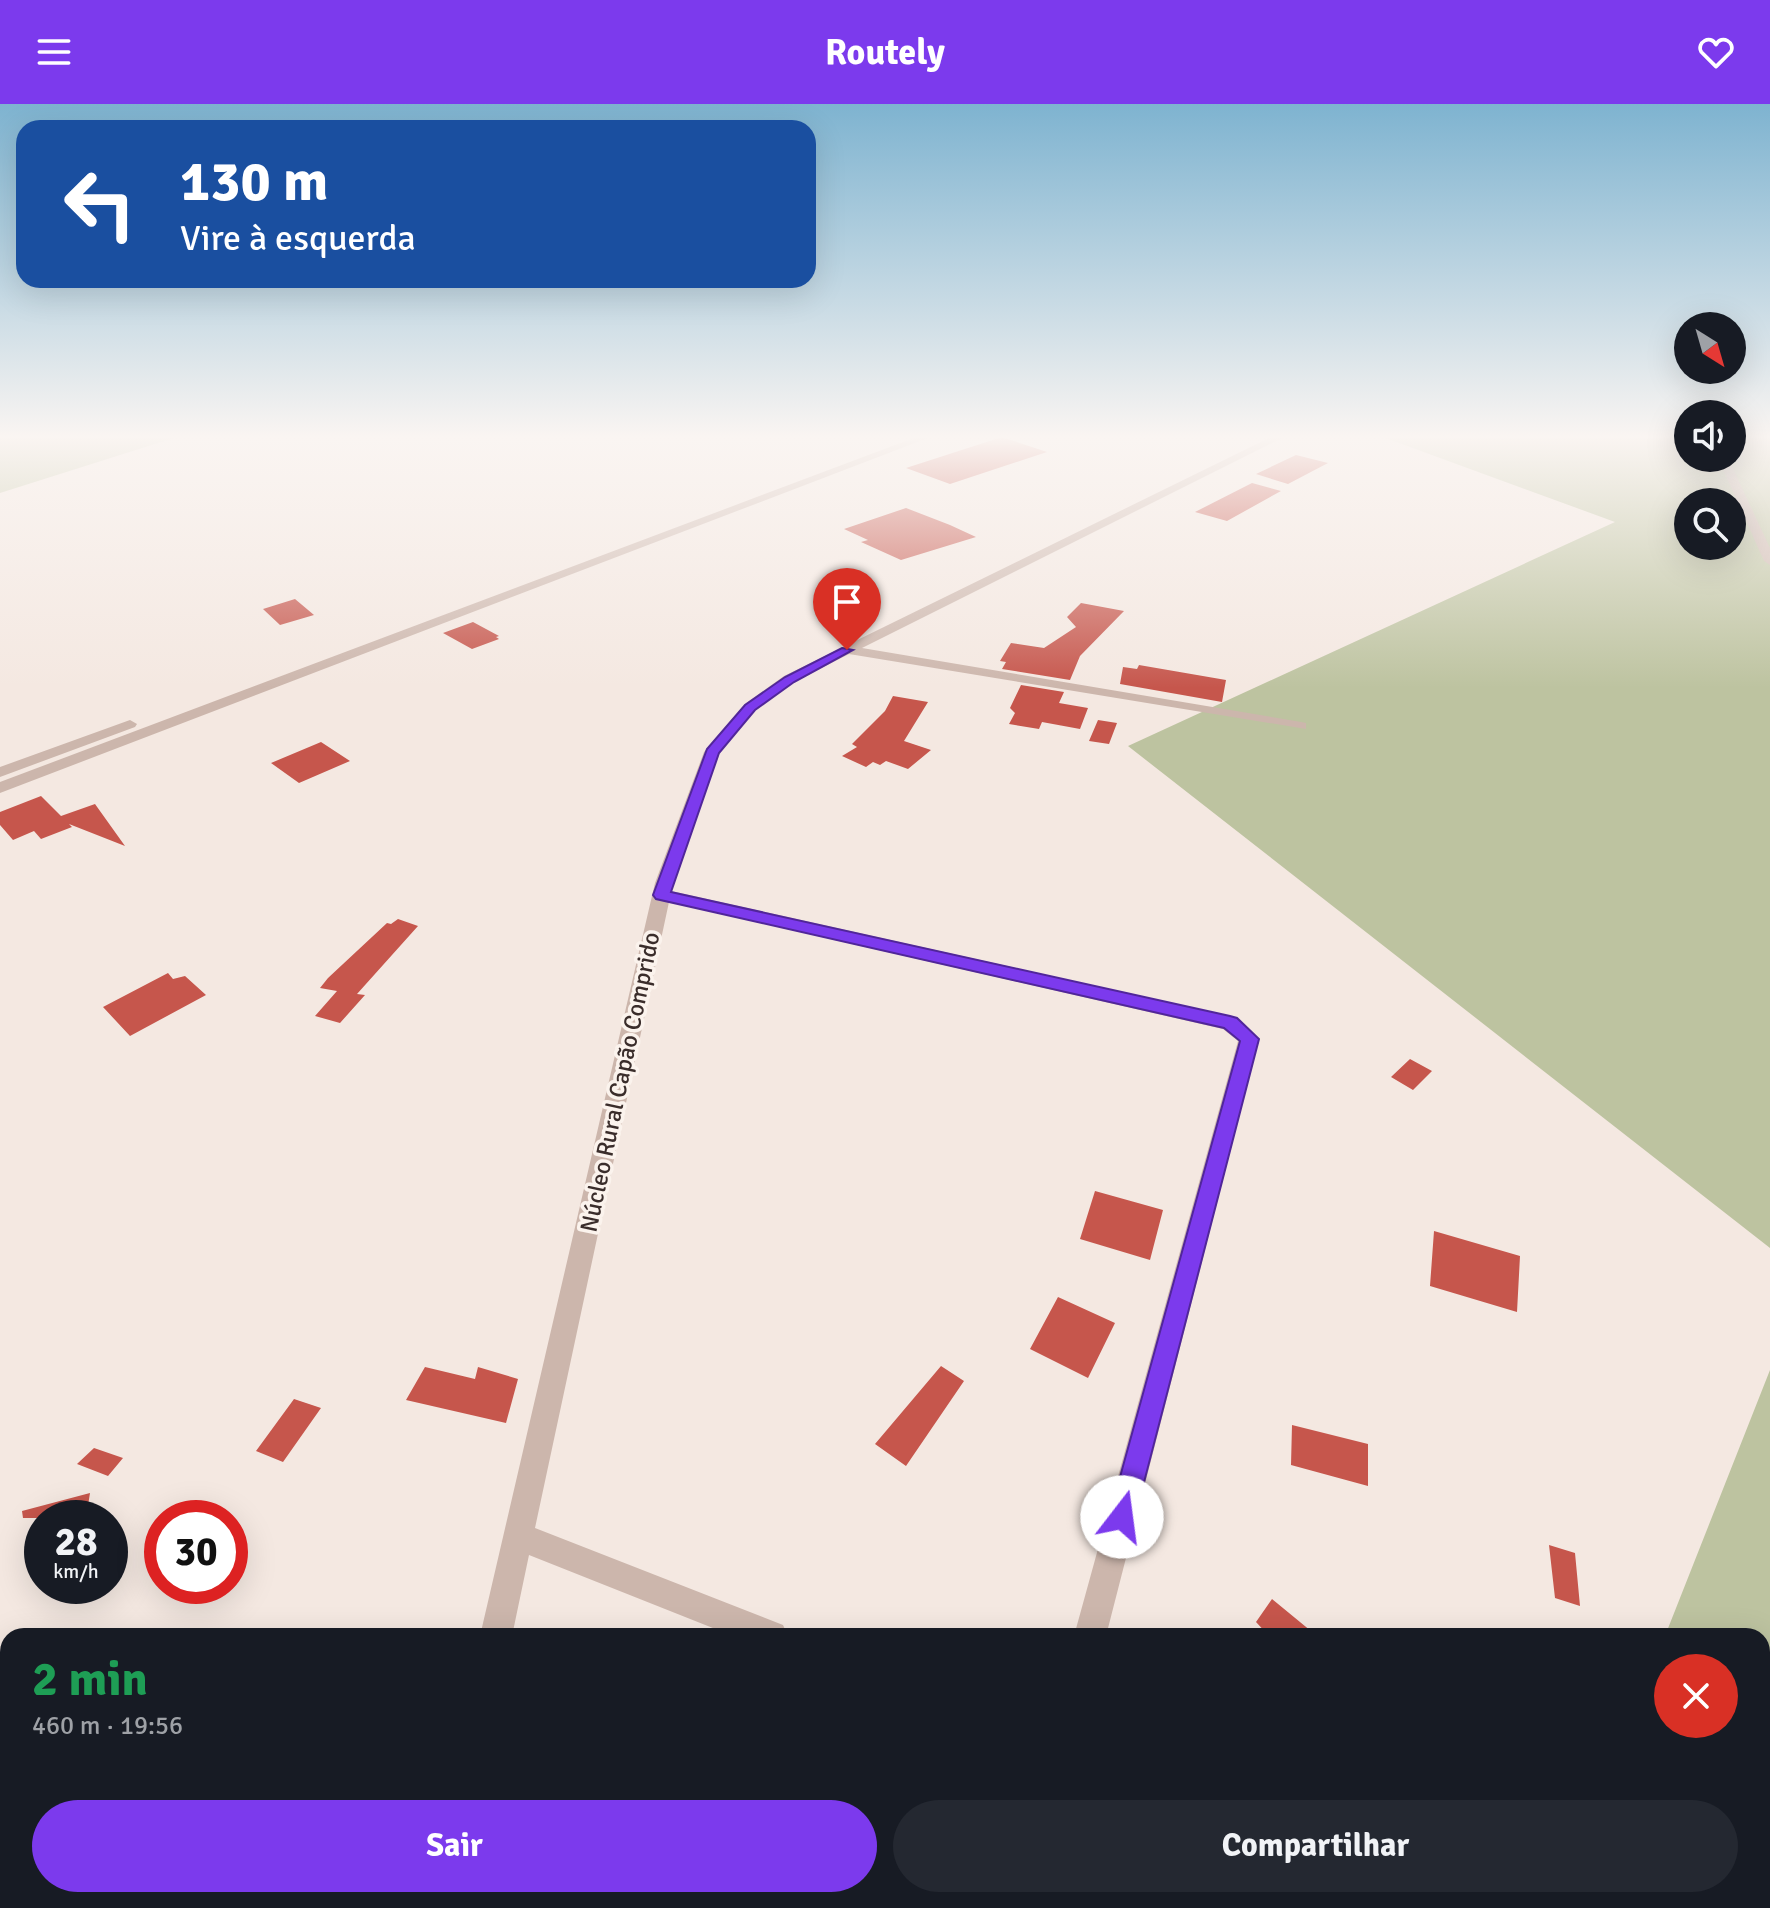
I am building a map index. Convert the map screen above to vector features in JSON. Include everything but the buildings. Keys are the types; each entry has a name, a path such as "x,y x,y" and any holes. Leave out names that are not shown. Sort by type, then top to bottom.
{"street":[{"path":"0,772 680,520"},
{"path":"0,788 710,520"},
{"name":"Núcleo Rural Capão Comprido","path":"498,1628 662,895 712,752 750,707 789,679 1109,520"},
{"path":"1751,520 1770,561"},
{"path":"847,650 1301,726"},
{"path":"193,701 206,710"},
{"path":"662,895 1230,1023 1249,1039 1092,1628"},
{"path":"518,1536 752,1628"}],"green space":[{"path":"1610,520 1674,520 1674,560 1746,560 1746,520 1770,520 1770,1248 1128,746 1615,522"},
{"path":"1770,1370 1770,1628 1668,1628"}],"route":[{"path":"847,650 789,679 750,707 712,752 662,895 1230,1023 1249,1039 1122,1517"}]}
